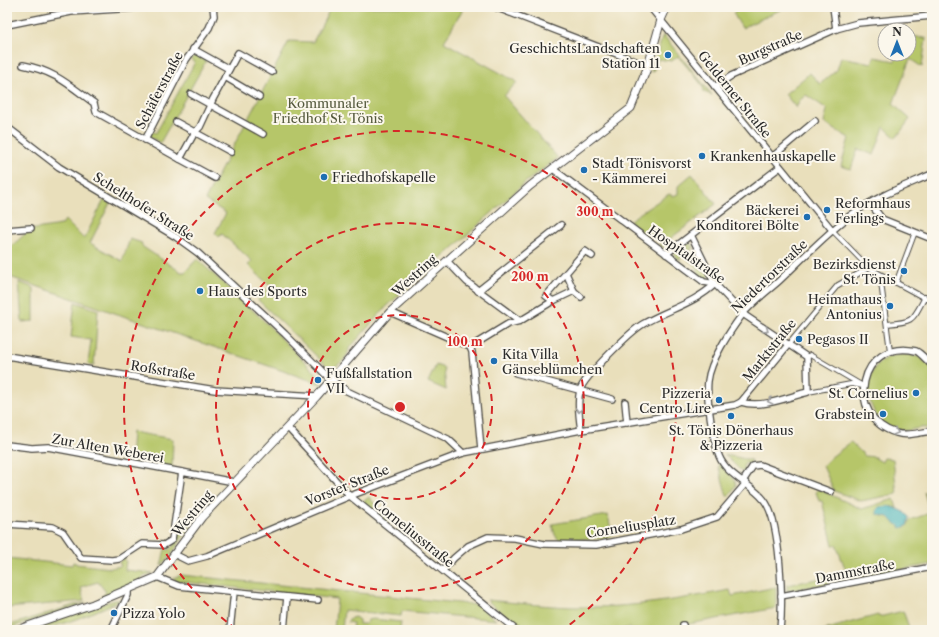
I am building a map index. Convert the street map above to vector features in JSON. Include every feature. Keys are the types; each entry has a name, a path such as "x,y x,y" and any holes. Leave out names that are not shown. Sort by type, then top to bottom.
{"street":[{"path":"7,25 71,12 151,7"},
{"name":"Schäferstraße","path":"23,65 41,68 52,73 94,103 96,112 145,140 193,49 212,22 213,7"},
{"path":"495,7 648,66"},
{"name":"Gelderner Straße","path":"650,7 833,231"},
{"name":"Westring","path":"174,554 192,529 234,482 288,428 332,380 390,312 530,186 631,108 648,66 661,20 666,9 669,7"},
{"path":"833,7 836,29"},
{"name":"Burgstraße","path":"714,87 731,76 836,29 858,23 932,16"},
{"path":"193,49 229,69"},
{"path":"180,159 195,132 200,127 238,53 272,72"},
{"path":"225,77 259,97"},
{"path":"191,94 263,134"},
{"path":"772,157 815,121"},
{"path":"176,122 231,152"},
{"name":"Schelthofer Straße","path":"7,127 59,167 176,237 198,254 332,380 347,391 448,439 463,453"},
{"path":"145,140 215,178"},
{"path":"666,254 780,167"},
{"name":"Hospitalstraße","path":"553,169 704,282 715,284 743,314 807,357"},
{"name":"Niedertorstraße","path":"780,630 781,596 776,537 772,514 764,499 727,468 720,457 710,409 708,381 716,357 743,314 851,215 870,203 932,174"},
{"path":"870,203 882,220 932,239"},
{"path":"478,291 518,262 561,225"},
{"path":"7,230 31,228"},
{"path":"833,231 869,268 932,302"},
{"path":"896,283 915,232"},
{"path":"581,430 579,412 580,390 592,371 642,324 704,295 715,284 691,235"},
{"path":"553,301 546,296 585,250 592,256"},
{"path":"447,261 478,291 520,321"},
{"name":"Marktstraße","path":"741,402 838,285 869,268"},
{"path":"566,273 574,291 581,296"},
{"path":"880,275 890,350"},
{"path":"470,347 508,324 520,321 553,301 574,291"},
{"path":"887,324 907,322 913,318 925,298"},
{"path":"390,312 470,347 472,352 481,449"},
{"path":"932,365 917,351 890,350 873,362 863,386 864,402 871,415 881,427 897,434 932,431"},
{"path":"810,355 863,386 851,384 808,392 807,357 810,355"},
{"name":"Roßstraße","path":"7,356 215,390 317,396"},
{"path":"516,373 612,399"},
{"name":"Vorster Straße","path":"174,554 188,561 207,556 350,496 463,453 581,430 734,405 741,402 749,405 758,404 808,392"},
{"path":"625,402 627,423"},
{"name":"Corneliusstraße","path":"288,428 350,496 516,630"},
{"name":"Zur Alten Weberei","path":"7,445 32,448 48,446 234,482"},
{"name":"Corneliusplatz","path":"443,570 468,546 488,537 515,538 544,544 596,545 681,529 717,517 744,482 752,466 760,465 831,492"},
{"path":"7,524 53,527 63,532 81,558 119,559 142,544 164,545 172,540 182,472"},
{"path":"16,630 61,616 128,590 156,577 174,554"},
{"name":"Dammstraße","path":"781,596 932,567"},
{"path":"156,577 179,586 318,600"},
{"path":"111,630 128,595 128,590"},
{"path":"230,630 234,592"},
{"path":"284,630 287,597"}],"green space":[{"name":"Kommunaler Friedhof St. Tönis","path":"331,7 464,7 444,42 517,82 504,96 558,158 527,181 384,309 349,349 347,356 342,362 329,368 258,300 270,286 248,265 252,261 222,234 219,237 215,233 226,213 205,200 289,41 313,42"},
{"path":"746,7 786,7 742,28 733,13"},
{"path":"663,35 712,95 704,92 703,86 678,56 672,61 658,59 653,72 651,72"},
{"path":"917,37 926,38 922,67 914,62 917,62"},
{"path":"195,55 206,61 160,143 150,136 151,131 156,133 195,62 191,60"},
{"path":"841,57 872,63 874,57 877,58 877,62 909,62 893,104 910,119 896,138 884,127 874,155 858,149 851,169 841,166 849,138 824,123 827,109 806,95 799,101 796,108 785,94 810,73 820,84 837,70"},
{"path":"692,174 716,204 667,241 671,246 667,248 660,245 663,241 652,233 649,237 630,222 633,218 669,194 673,196 678,194 678,186"},
{"path":"104,200 110,203 90,243 122,261 130,239 142,243 141,244 143,247 181,272 185,272 197,259 260,317 318,375 321,384 7,276 7,251 29,230 61,225 65,220 84,239"},
{"path":"685,243 689,243 695,248 690,248 703,272 708,272 709,277 707,279 704,279 698,274 698,268 681,254 680,260 674,255 676,250 679,254 688,247"},
{"path":"19,282 34,288 34,321 22,322"},
{"path":"75,302 98,310 94,365 88,364 91,340 71,337"},
{"path":"906,354 919,357 932,368 932,429 923,428 902,431 891,428 883,423 872,408 869,390 870,380 878,364 884,359 895,355"},
{"path":"436,365 444,368 446,390 428,382"},
{"path":"132,432 173,439 172,468 130,461"},
{"path":"851,442 865,456 875,457 882,462 884,458 893,459 897,494 861,501 834,491 823,466 830,458"},
{"path":"725,455 751,460 750,464 745,463 743,468 746,470 742,472"},
{"path":"718,465 721,465 735,480 736,485 729,496 727,496"},
{"path":"818,489 862,509 894,499 897,508 889,506 881,516 888,517 907,526 910,520 930,513 924,492 932,490 932,564 787,591 787,585 847,573 836,545 833,545 822,501 819,501 816,492"},
{"path":"215,494 171,555 161,566 165,549 169,550 174,545 181,527"},
{"path":"369,497 390,522 388,523 365,506 363,502"},
{"path":"608,515 612,535 609,538 559,540 555,535 552,524"},
{"path":"7,558 72,565 73,562 76,564 110,568 121,566 119,562 124,558 126,561 125,570 153,573 143,577 139,583 99,599 106,592 98,582 81,587 84,601 7,608"},
{"path":"181,575 478,605 496,620 402,611 401,616 344,610 342,630 334,630 337,599 175,581 173,578"},
{"path":"776,587 776,608 656,630 633,630 630,628 608,630 528,630 524,626 515,625 487,600 534,605 600,607 656,602 730,590 732,596"},
{"path":"114,600 121,600 62,624 25,630"},
{"path":"87,603 7,629 7,626 74,605"},
{"path":"903,611 910,630 823,630 878,615 879,617"},
{"path":"355,617 359,620 359,624 366,624 368,620 372,619 401,622 400,630 352,630 353,623 347,622 351,618"}],"water":[{"path":"889,506 903,511 909,517 907,526 901,528 888,517 877,514 879,507"}],"place":[{"name":"GeschichtsLandschaften Station 11","path":"668,55"},
{"name":"Krankenhauskapelle","path":"702,156"},
{"name":"Stadt Tönisvorst - Kämmerei","path":"584,170"},
{"name":"Friedhofskapelle","path":"324,177"},
{"name":"Reformhaus Ferlings","path":"827,210"},
{"name":"Bäckerei Konditorei Bölte","path":"807,217"},
{"name":"Bezirksdienst St. Tönis","path":"904,271"},
{"name":"Haus des Sports","path":"200,291"},
{"name":"Heimathaus Antonius","path":"890,306"},
{"name":"Pegasos II","path":"799,339"},
{"name":"Kita Villa Gänseblümchen","path":"494,361"},
{"name":"Fußfallstation VII","path":"318,380"},
{"name":"St. Cornelius","path":"916,393"},
{"name":"Pizzeria Centro Lire","path":"719,400"},
{"name":"Grabstein","path":"883,414"},
{"name":"St. Tönis Dönerhaus & Pizzeria","path":"731,416"},
{"name":"Pizza Yolo","path":"114,613"}]}
